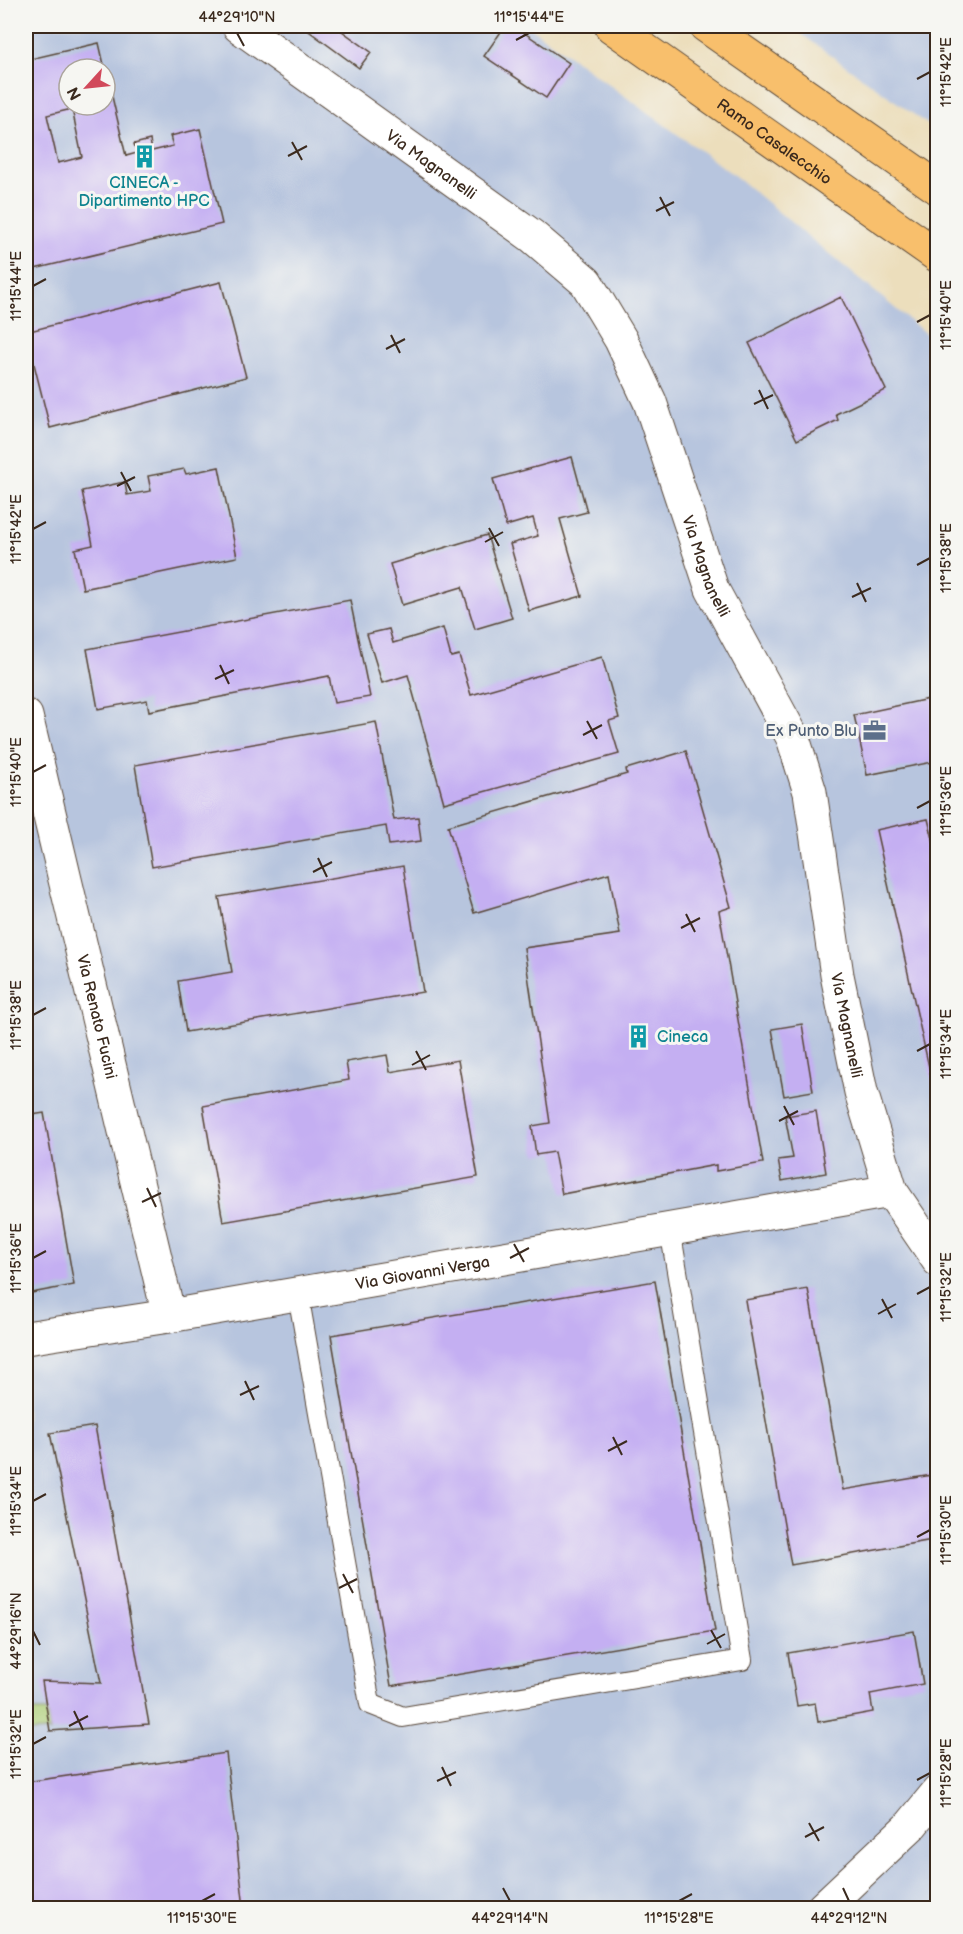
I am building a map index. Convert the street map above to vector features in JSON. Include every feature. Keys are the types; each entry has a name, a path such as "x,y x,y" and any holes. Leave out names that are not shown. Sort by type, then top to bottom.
{"highway":[{"name":"Ramo Casalecchio","path":"611,26 938,256"},
{"path":"706,26 938,188"}],"street":[{"name":"Via Magnanelli","path":"239,26 532,236 586,282 621,340 650,402 712,589 793,738 810,792 837,975 861,1092 891,1191 938,1260"},
{"name":"Via Renato Fucini","path":"26,716 169,1316"},
{"name":"Via Giovanni Verga","path":"26,1338 169,1316 891,1191"},
{"path":"835,1904 911,1826 938,1792"}],"lane":[{"path":"298,1294 370,1704 403,1717 742,1660 670,1229"}],"shaded area":[{"path":"26,26 528,26 735,176 937,343 937,1908 26,1908"},
{"path":"790,26 937,26 937,131"}],"green space":[{"path":"26,1711 47,1711 50,1731 26,1732"}],"building":[{"path":"302,26 335,26 371,52 359,68"},
{"path":"505,26 514,26 569,63 546,98 484,56"},
{"name":"CINECA - Dipartimento HPC","path":"99,43 102,57 57,57 57,113 47,115 58,163 82,157 74,117 117,117 126,156 137,153 134,144 150,140 152,151 173,146 170,136 200,129 222,224 26,271 26,60"},
{"path":"221,282 246,377 50,428 26,332"},
{"path":"841,297 886,390 836,414 838,420 797,440 749,343"},
{"path":"572,457 587,512 560,519 582,596 529,611 510,544 538,536 533,518 506,526 493,479"},
{"path":"219,467 237,557 83,589 75,549 93,545 82,491 125,482 127,495 151,491 148,476 184,469 186,474"},
{"path":"487,535 512,618 475,629 462,587 402,605 390,564"},
{"path":"350,600 370,697 334,703 329,676 149,711 147,700 98,709 87,649"},
{"path":"443,628 451,657 459,655 471,695 602,657 619,718 609,721 619,754 444,803 408,675 382,683 367,634 389,629 393,643"},
{"path":"938,697 938,761 867,775 854,715"},
{"path":"376,722 394,820 418,817 421,841 389,845 386,826 152,867 135,765"},
{"name":"Cineca","path":"686,751 731,907 719,911 763,1163 716,1171 716,1165 562,1194 554,1152 536,1155 532,1126 550,1123 524,948 620,934 609,873 474,913 448,826 627,774 626,769"},
{"path":"928,819 938,859 937,1103 876,830"},
{"path":"403,866 423,992 186,1032 178,981 232,972 219,897"},
{"path":"802,1024 813,1091 784,1096 772,1029"},
{"path":"387,1055 390,1072 458,1060 478,1177 223,1222 203,1106 349,1080 346,1062"},
{"path":"816,1111 826,1173 782,1181 778,1160 793,1158 785,1116"},
{"path":"44,1113 74,1285 26,1294 26,1116"},
{"path":"655,1281 715,1631 391,1686 331,1335"},
{"path":"808,1289 843,1490 938,1474 938,1539 791,1565 745,1300"},
{"path":"95,1426 149,1724 50,1731 42,1681 101,1683 50,1433"},
{"path":"914,1631 923,1684 870,1694 873,1712 818,1722 815,1703 797,1706 788,1653"},
{"path":"226,1753 244,1908 26,1908 26,1782"}],"place":[{"name":"CINECA - Dipartimento HPC","path":"144,157"},
{"name":"Ex Punto Blu","path":"875,730"},
{"name":"Cineca","path":"639,1036"}]}
